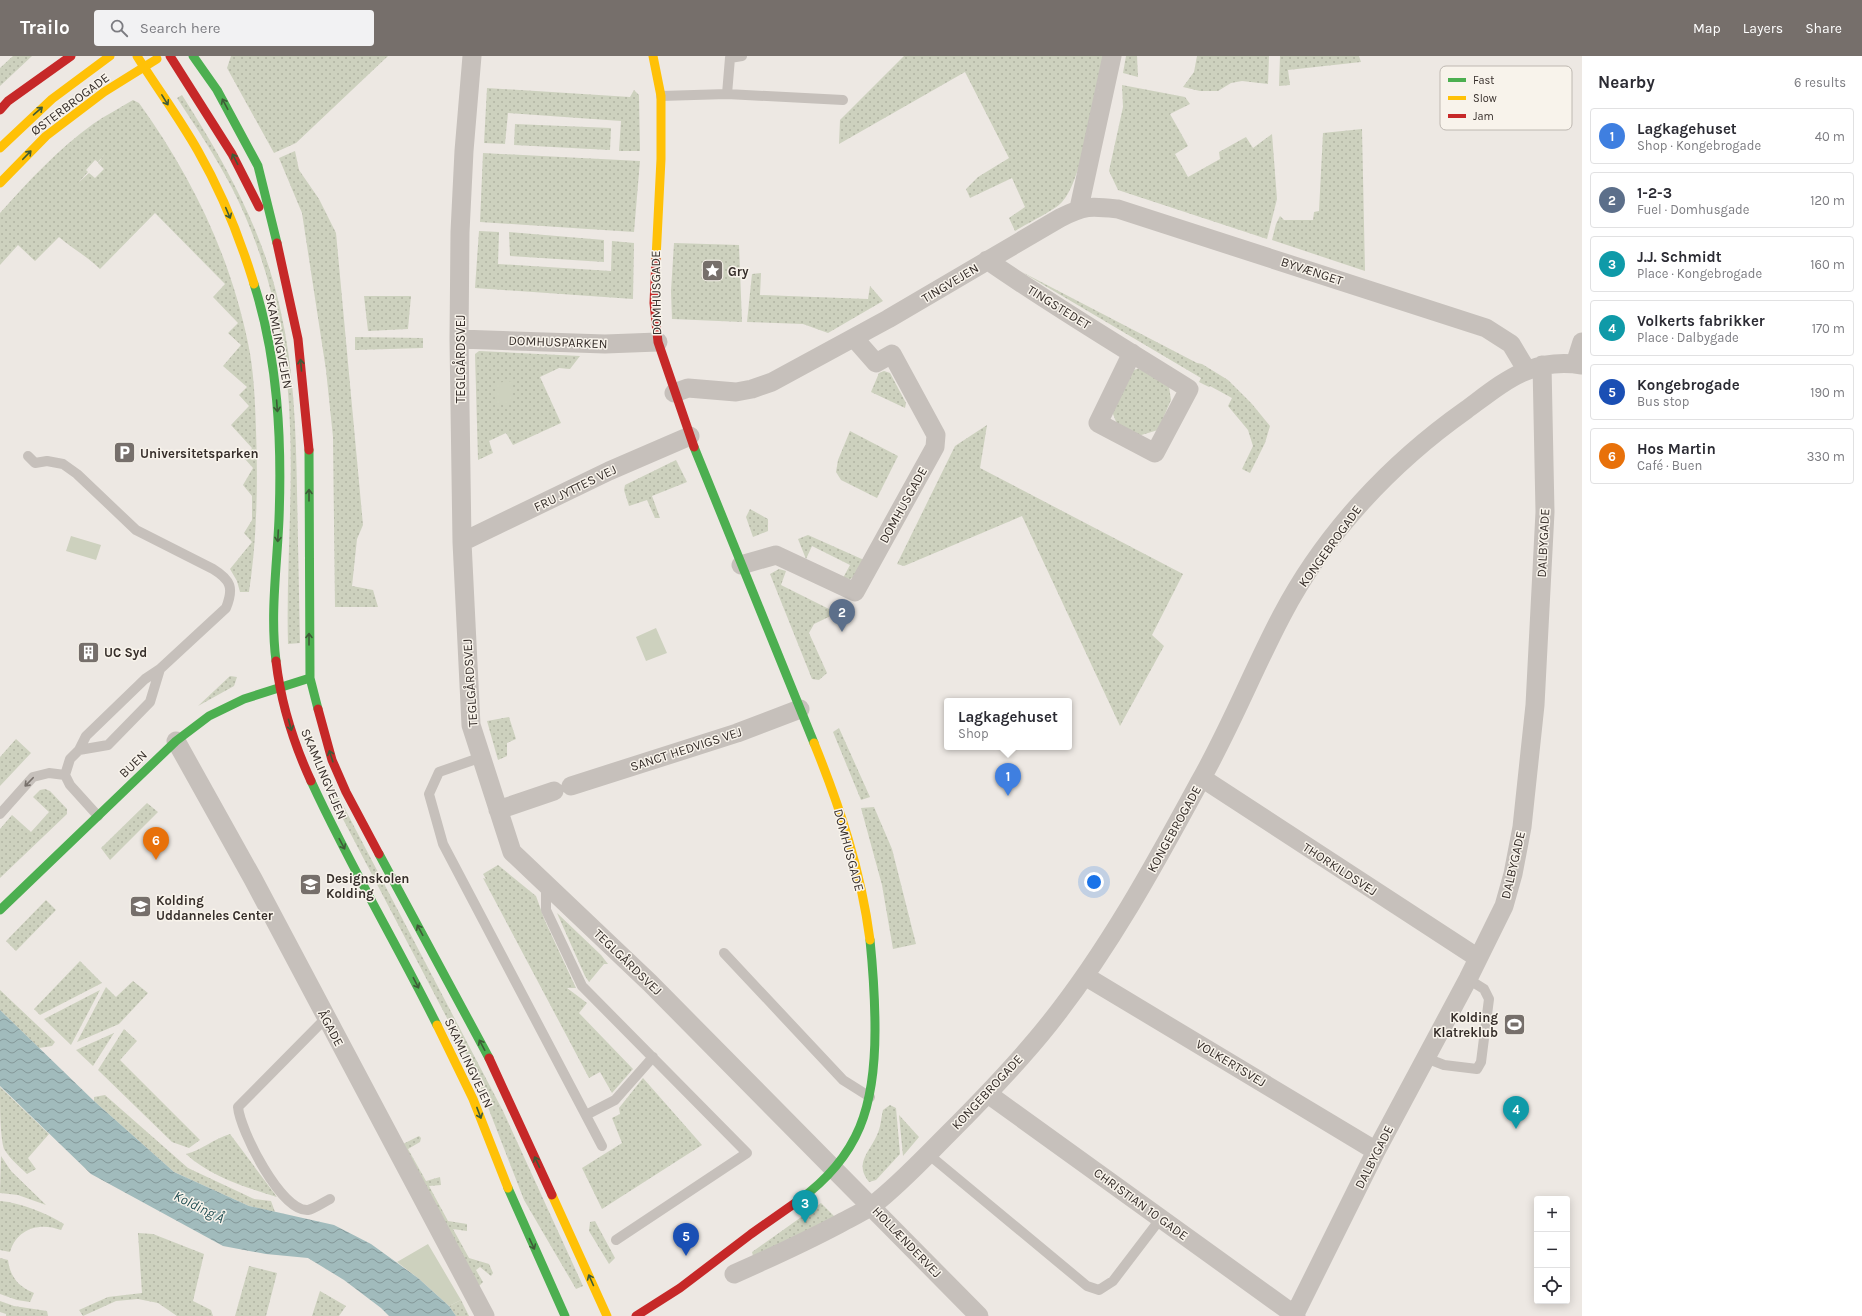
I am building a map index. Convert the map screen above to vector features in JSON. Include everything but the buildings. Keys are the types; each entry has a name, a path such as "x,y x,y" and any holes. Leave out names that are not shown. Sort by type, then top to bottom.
{"main road":[{"path":"0,110 8,101 71,56"},
{"path":"0,148 24,123 67,86 110,56"},
{"name":"SKAMLINGVEJEN","path":"137,56 145,66 198,151 220,194 243,248 262,308 274,374 279,436 279,516 273,638 279,687 295,746 333,829 414,979 473,1099 516,1208 565,1316"},
{"path":"145,66 149,56"},
{"name":"ØSTERBROGADE","path":"0,182 46,136 104,92 145,66 164,56"},
{"path":"170,56 232,154 260,208 281,258"},
{"name":"SKAMLINGVEJEN","path":"193,56 217,90 258,166 281,258 298,339 309,449 310,678 332,760 346,792 487,1054 607,1316"},
{"name":"DOMHUSGADE","path":"653,56 661,96 661,159 654,296 658,342 674,393 690,436 840,812 857,869 872,967 875,1042 870,1097 861,1126 848,1151 834,1168"},
{"name":"BUEN","path":"0,910 176,741 209,716 244,699 310,678"},
{"path":"636,1316 655,1305 703,1272 752,1234 820,1186 834,1168"}],"street":[{"name":"TEGLGÅRDSVEJ","path":"472,56 462,195 459,339 462,542 471,725 498,810 512,852 650,983 834,1168"},
{"path":"1079,208 1112,56"},
{"name":"BYVÆNGET","path":"1079,208 1095,206 1118,208 1486,328 1511,344 1534,367"},
{"name":"TINGVEJEN","path":"674,393 688,388 736,392 752,389 772,382 854,338 1079,208"},
{"name":"TINGSTEDET","path":"987,260 1028,288 1132,353 1189,390 1155,453 1098,423 1132,353"},
{"name":"DOMHUSGADE","path":"741,565 776,555 854,592 935,447 936,435 892,354 876,363 854,338"},
{"name":"DOMHUSPARKEN","path":"459,339 605,344 658,342"},
{"name":"KONGEBROGADE","path":"734,1274 794,1247 872,1206 928,1154 988,1094 1049,1025 1085,976 1132,905 1202,778 1283,612 1315,562 1344,524 1387,474 1442,426 1501,384 1534,367 1578,364 1582,342"},
{"name":"DALBYGADE","path":"1295,1316 1376,1151 1468,979 1504,906 1518,850 1522,827 1535,705 1545,512 1534,367"},
{"name":"FRU JYTTES VEJ","path":"462,542 609,471 690,436"},
{"name":"SANCT HEDVIGS VEJ","path":"498,810 562,788 737,733 800,709"},
{"name":"ÅGADE","path":"176,741 260,891 485,1316"},
{"name":"THORKILDSVEJ","path":"1202,778 1478,958"},
{"name":"VOLKERTSVEJ","path":"1085,976 1376,1151"},
{"name":"CHRISTIAN 10 GADE","path":"988,1094 1295,1316"},
{"name":"HOLLÆNDERVEJ","path":"834,1168 980,1316"}],"lane":[{"path":"727,94 730,58 742,56"},
{"path":"661,96 727,94 843,100"},
{"path":"28,456 35,463 47,461 63,464 77,474 136,530 225,576 230,586 231,596 226,608 160,669 145,679 86,736 79,750 70,759 65,775 70,785 98,816"},
{"path":"79,750 108,744 150,702 160,669"},
{"path":"482,757 439,772 429,794 443,844 602,1146"},
{"path":"0,814 33,778 49,772 65,775"},
{"path":"546,884 546,910 582,986 747,1154 616,1240"},
{"path":"724,953 843,1080 870,1097"},
{"path":"1426,1058 1444,1065 1477,1069 1481,1062 1489,999 1484,989 1468,979"},
{"path":"326,1018 238,1108 238,1116 245,1136 278,1191 300,1208 308,1210 330,1199"},
{"path":"586,1115 615,1100 652,1057"},
{"path":"928,1154 1087,1286 1099,1290 1112,1282 1161,1218"}],"green space":[{"path":"13,56 32,56 0,86 0,68"},
{"path":"231,56 388,56 296,143 274,153 227,68"},
{"path":"904,56 1103,56 1088,133 1082,155 1070,191 1062,202 1047,213 1015,231 1009,218 1025,207 1012,178 970,198 966,189 978,177 1009,158 965,72 839,144 840,120"},
{"path":"1126,56 1137,56 1138,77 1123,73"},
{"path":"1197,56 1269,56 1268,84 1242,81 1231,83 1218,91 1200,91 1183,87 1194,72"},
{"path":"1280,56 1359,56 1361,62 1288,70 1290,85 1279,86"},
{"path":"1122,85 1185,97 1190,104 1170,114 1188,146 1175,154 1188,177 1220,159 1219,152 1246,137 1253,148 1272,134 1277,199 1267,239 1118,190 1109,171 1123,107"},
{"path":"487,88 630,97 634,90 639,95 640,151 619,151 621,121 508,113 505,144 484,143"},
{"path":"182,95 213,145 253,224 273,279 285,331 295,422 300,643 288,644 291,454 288,396 281,335 266,274 245,216 232,188 206,142 177,98"},
{"path":"133,100 139,103 158,130 192,187 231,278 248,343 252,364 255,397 257,471 254,552 249,592 240,592 237,581 230,569 252,542 244,533 252,520 252,496 243,485 253,468 245,459 252,448 231,425 249,406 239,395 247,387 223,366 241,345 228,333 238,323 213,297 225,284 155,213 100,269 59,237 35,261 18,245 0,265 0,213 33,177 68,144 93,124","holes":["105,154 98,163 104,169 95,178 89,173 78,183 88,172 86,170 95,160 98,162"]},
{"path":"515,124 611,128 610,150 514,145"},
{"path":"1362,129 1365,271 1272,240 1276,224 1280,216 1284,220 1313,220 1314,212 1319,211 1323,133"},
{"path":"295,151 299,170 319,199 336,233 363,525 357,539 352,586 373,590 378,607 335,607 333,437 326,370 302,213 279,158"},
{"path":"483,153 640,161 634,232 480,222"},
{"path":"479,231 499,232 498,264 611,271 612,241 634,243 633,299 475,288"},
{"path":"509,232 604,240 604,262 510,256"},
{"path":"674,243 739,245 742,322 672,319 671,291"},
{"path":"1020,271 1197,363 1202,364 1228,380 1252,404 1270,426 1265,443 1250,473 1242,469 1253,446 1248,430 1228,406 1232,398 1199,382 1201,378"},
{"path":"761,273 760,295 868,299 870,286 883,301 828,333 803,324 747,322 752,274"},
{"path":"364,296 411,296 408,329 368,331"},
{"path":"355,337 423,338 423,348 355,350"},
{"path":"479,351 580,356 570,369 559,368 540,377 561,423 513,445 506,433 489,441 493,453 478,460 475,354"},
{"path":"1145,366 1168,380 1171,400 1158,430 1138,436 1117,424 1111,409 1131,371"},
{"path":"884,371 890,373 906,403 905,408 871,392 879,373"},
{"path":"512,381 513,403 497,404 495,383"},
{"path":"987,425 980,468 1183,574 1152,635 1164,646 1120,726 1022,516 904,566 897,564 955,446"},
{"path":"850,431 898,456 877,498 841,480 836,472 838,460"},
{"path":"676,460 687,482 652,496 660,518 655,518 647,500 629,506 624,490 625,485"},
{"path":"750,509 768,519 768,531 753,537 746,517"},
{"path":"808,535 864,560 854,577 850,579 843,578 850,565 812,546 806,559 798,539"},
{"path":"71,536 101,545 96,560 66,551"},
{"path":"779,569 786,571 781,585 837,613 814,624 809,633 827,673 819,680 812,679 770,574"},
{"path":"656,628 667,653 646,661 636,637"},
{"path":"230,676 237,677 234,686 198,706"},
{"path":"509,717 516,739 507,743 507,756 498,760 487,721"},
{"path":"839,728 870,797 861,800 833,732"},
{"path":"16,739 31,753 0,786 0,757"},
{"path":"319,770 321,770 335,790 503,1111 583,1286 576,1289 524,1200 472,1066 333,800"},
{"path":"45,789 50,791 67,809 67,814 0,878 0,829 12,815 31,832 49,812 33,797 40,790"},
{"path":"147,803 158,812 110,860 101,848"},
{"path":"874,807 892,849 916,944 893,949 882,885 861,808"},
{"path":"498,865 536,896 545,921 576,988 567,988 587,1003 579,1013 633,1069 612,1093 600,1072 589,1078 483,878 486,879 483,874"},
{"path":"46,900 56,910 16,951 6,941"},
{"path":"557,913 601,955 608,964 604,964 589,982 585,976"},
{"path":"80,961 102,983 40,1015 34,1009"},
{"path":"133,981 148,993 119,1024 77,1042 106,987 116,997"},
{"path":"0,990 55,1042 52,1046 39,1048 0,1010"},
{"path":"100,990 71,1045 44,1019"},
{"path":"124,1029 137,1041 120,1060 200,1140 189,1148 172,1142 98,1070"},
{"path":"114,1033 93,1066 76,1050"},
{"path":"643,1078 702,1145 602,1209 582,1168 622,1143 612,1118 620,1114 619,1108"},
{"path":"0,1087 49,1134 28,1158 36,1169 27,1174 6,1153 4,1149 1,1128"},
{"path":"105,1095 188,1168 254,1199 271,1201 275,1212 249,1206 174,1172 94,1101 94,1097"},
{"path":"890,1105 896,1108 900,1154 876,1180 869,1182 863,1169 864,1158 878,1132 883,1110"},
{"path":"899,1115 919,1137 903,1156"},
{"path":"230,1134 277,1197 217,1175 206,1169 186,1154"},
{"path":"419,1136 421,1138 420,1142 408,1149 426,1181 440,1177 441,1185 429,1186 448,1221 467,1224 467,1231 453,1229 469,1258 489,1264 493,1273 491,1276 480,1267 476,1270 483,1282 477,1288 399,1146"},
{"path":"1,1156 11,1171 46,1205 18,1195 0,1193"},
{"path":"0,1201 34,1209 64,1224 61,1230 45,1227 30,1229 18,1237 10,1252 0,1250"},
{"path":"821,1203 835,1217 753,1256 752,1252"},
{"path":"595,1221 615,1258 609,1264 589,1231 590,1222"},
{"path":"138,1233 153,1234 204,1254 193,1301 211,1310 213,1316 177,1316 158,1303 138,1299 116,1301 83,1316 79,1310 108,1297 142,1293"},
{"path":"428,1244 461,1300 449,1306 418,1278 397,1262"},
{"path":"0,1258 8,1260 9,1266 16,1281 24,1288 34,1293 30,1302 17,1300 0,1294"},
{"path":"249,1266 277,1273 266,1316 235,1316"},
{"path":"320,1291 346,1306 339,1316 312,1316"},
{"path":"461,1300 469,1316 456,1316 449,1306"},
{"path":"0,1301 14,1306 47,1311 48,1316 6,1316 6,1314 0,1312"}],"water":[{"name":"Kolding Å","path":"0,1010 94,1101 174,1172 249,1206 334,1225 371,1244 418,1278 449,1306 456,1316 389,1316 381,1308 344,1280 308,1258 266,1254 223,1246 91,1174 0,1086"}],"traffic: fast":[{"path":"193,56 217,90 258,166 277,243"},
{"path":"254,284 262,312 273,370 279,430 280,489 274,590 274,643 276,661"},
{"path":"694,447 814,743"},
{"path":"309,450 310,678 318,709"},
{"path":"0,910 176,741 209,716 244,699 310,678"},
{"path":"311,781 341,843 437,1025"},
{"path":"379,854 489,1058"},
{"path":"798,1201 819,1184 836,1166 850,1147 860,1127 867,1106 872,1082 875,1030 874,985 870,940"},
{"path":"508,1188 565,1316"}],"traffic: slow":[{"path":"0,148 52,99 110,56"},
{"path":"137,56 184,127 207,167 230,216 254,284"},
{"path":"653,56 661,96 661,159 656,259"},
{"path":"0,183 46,136 104,92 157,59"},
{"path":"814,743 841,815 855,864 870,940"},
{"path":"437,1025 473,1099 508,1188"},
{"path":"552,1195 607,1316"}],"traffic: jam":[{"path":"0,110 8,101 71,56"},
{"path":"170,56 232,154 259,207"},
{"path":"277,243 298,339 309,450"},
{"path":"656,259 654,303 658,342 694,447"},
{"path":"276,661 281,692 293,737 311,781"},
{"path":"318,709 332,760 346,792 379,854"},
{"path":"489,1058 552,1195"},
{"path":"636,1316 680,1288 751,1234 798,1201"}],"place":[{"name":"Gry","path":"713,271"},
{"name":"Universitetsparken","path":"124,453"},
{"name":"1-2-3","path":"842,632"},
{"name":"UC Syd","path":"88,652"},
{"name":"Lagkagehuset","path":"1008,796"},
{"name":"Hos Martin","path":"156,860"},
{"name":"Designskolen Kolding","path":"310,885"},
{"name":"Kolding Uddanneles Center","path":"141,907"},
{"name":"Kolding Klatreklub","path":"1514,1024"},
{"name":"Volkerts fabrikker","path":"1516,1129"},
{"name":"J.J. Schmidt","path":"805,1223"},
{"name":"Kongebrogade","path":"686,1256"}]}
